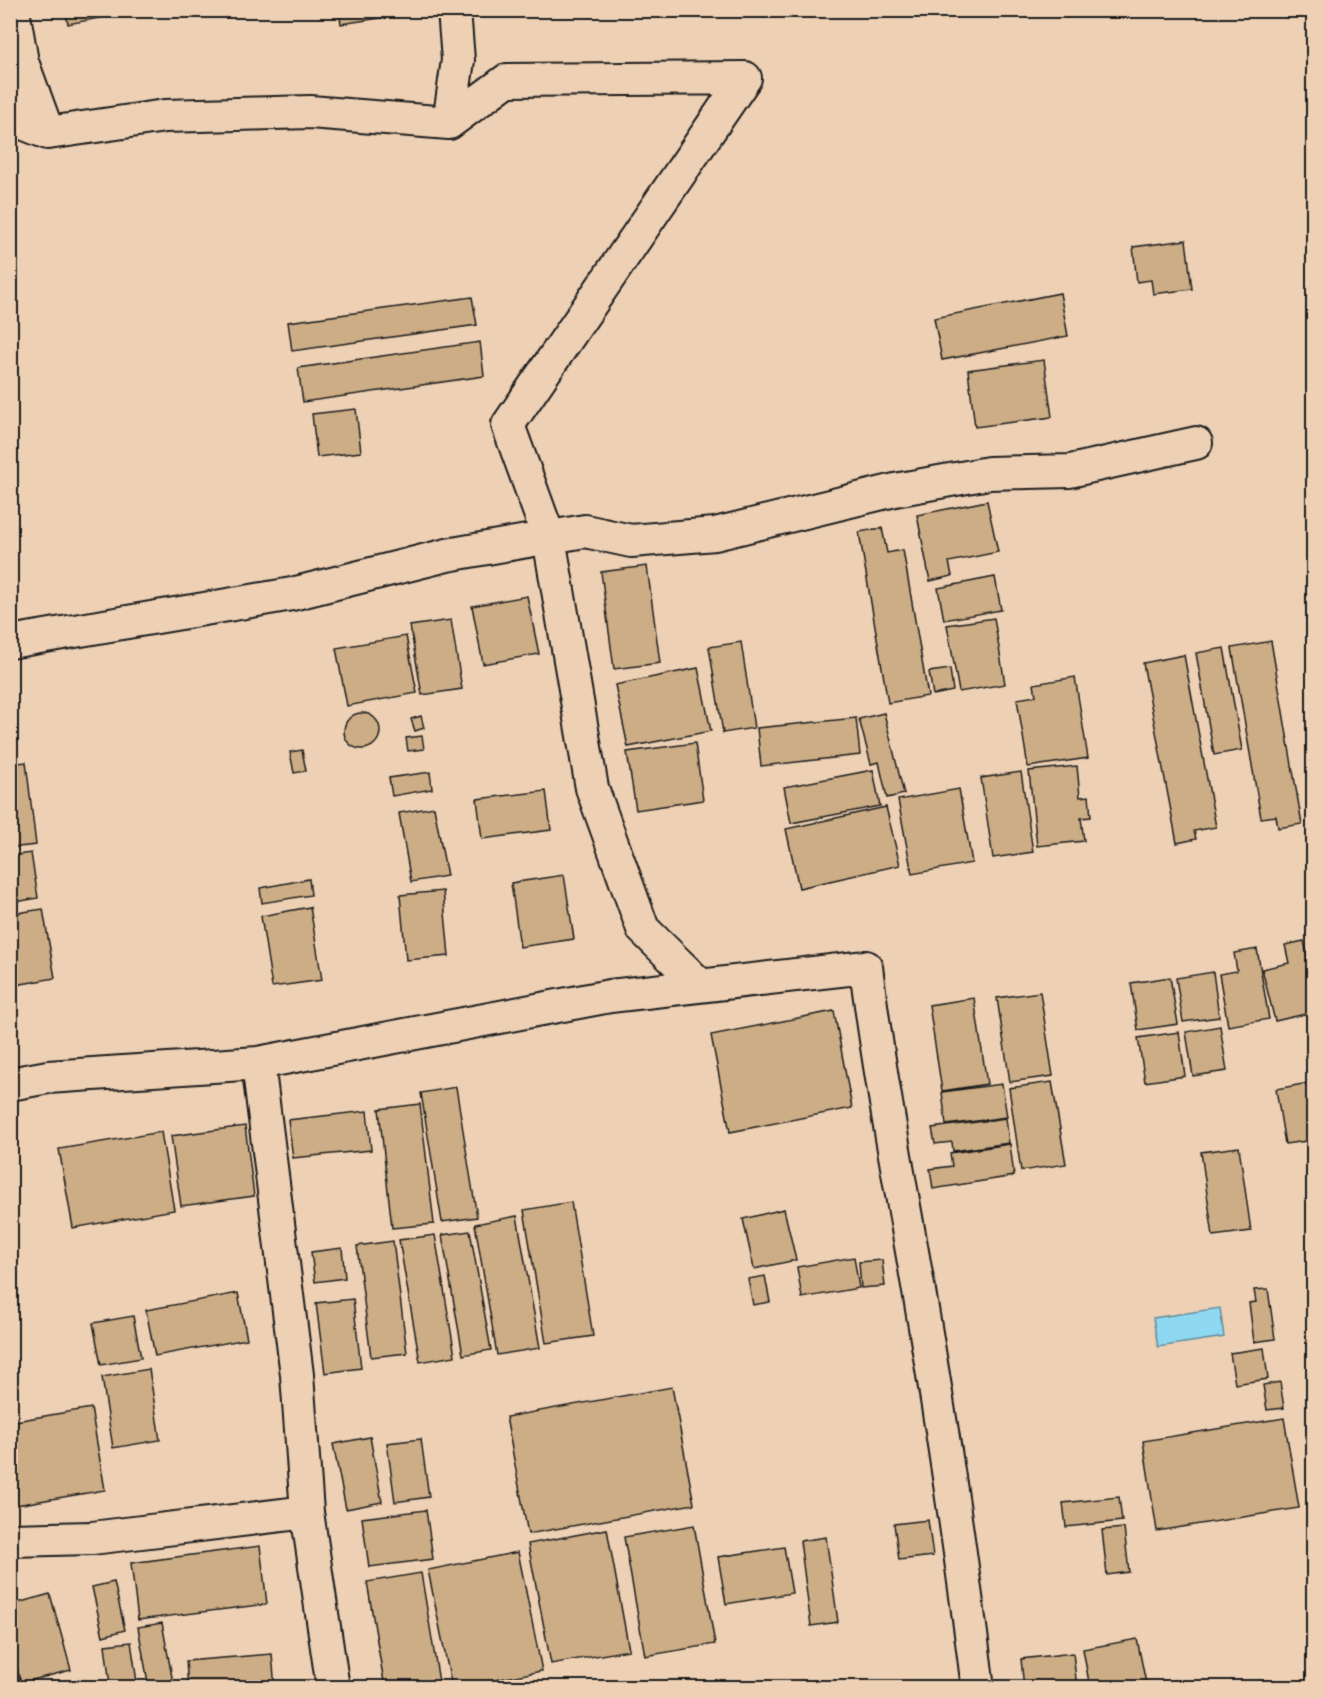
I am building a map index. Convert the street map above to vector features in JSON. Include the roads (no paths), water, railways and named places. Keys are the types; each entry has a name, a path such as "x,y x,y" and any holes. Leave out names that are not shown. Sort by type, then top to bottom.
{"street":[{"path":"13,10 16,68 48,133"},
{"path":"449,123 458,60 454,10"},
{"path":"10,118 48,133 165,116 310,112 449,123 507,80 745,78 508,425 549,538 592,788 643,929 700,985"},
{"path":"10,642 292,594 447,555 585,531 631,541 715,534 896,490 989,473 1070,471 1196,443"},
{"path":"10,1084 48,1077 258,1063 610,996 866,967 879,1074 926,1332 958,1531 978,1688"},
{"path":"258,1063 297,1375 307,1512 333,1688"},
{"path":"10,1540 92,1538 307,1512"}],"water":[{"path":"1220,1308 1224,1337 1158,1347 1153,1318"}]}
